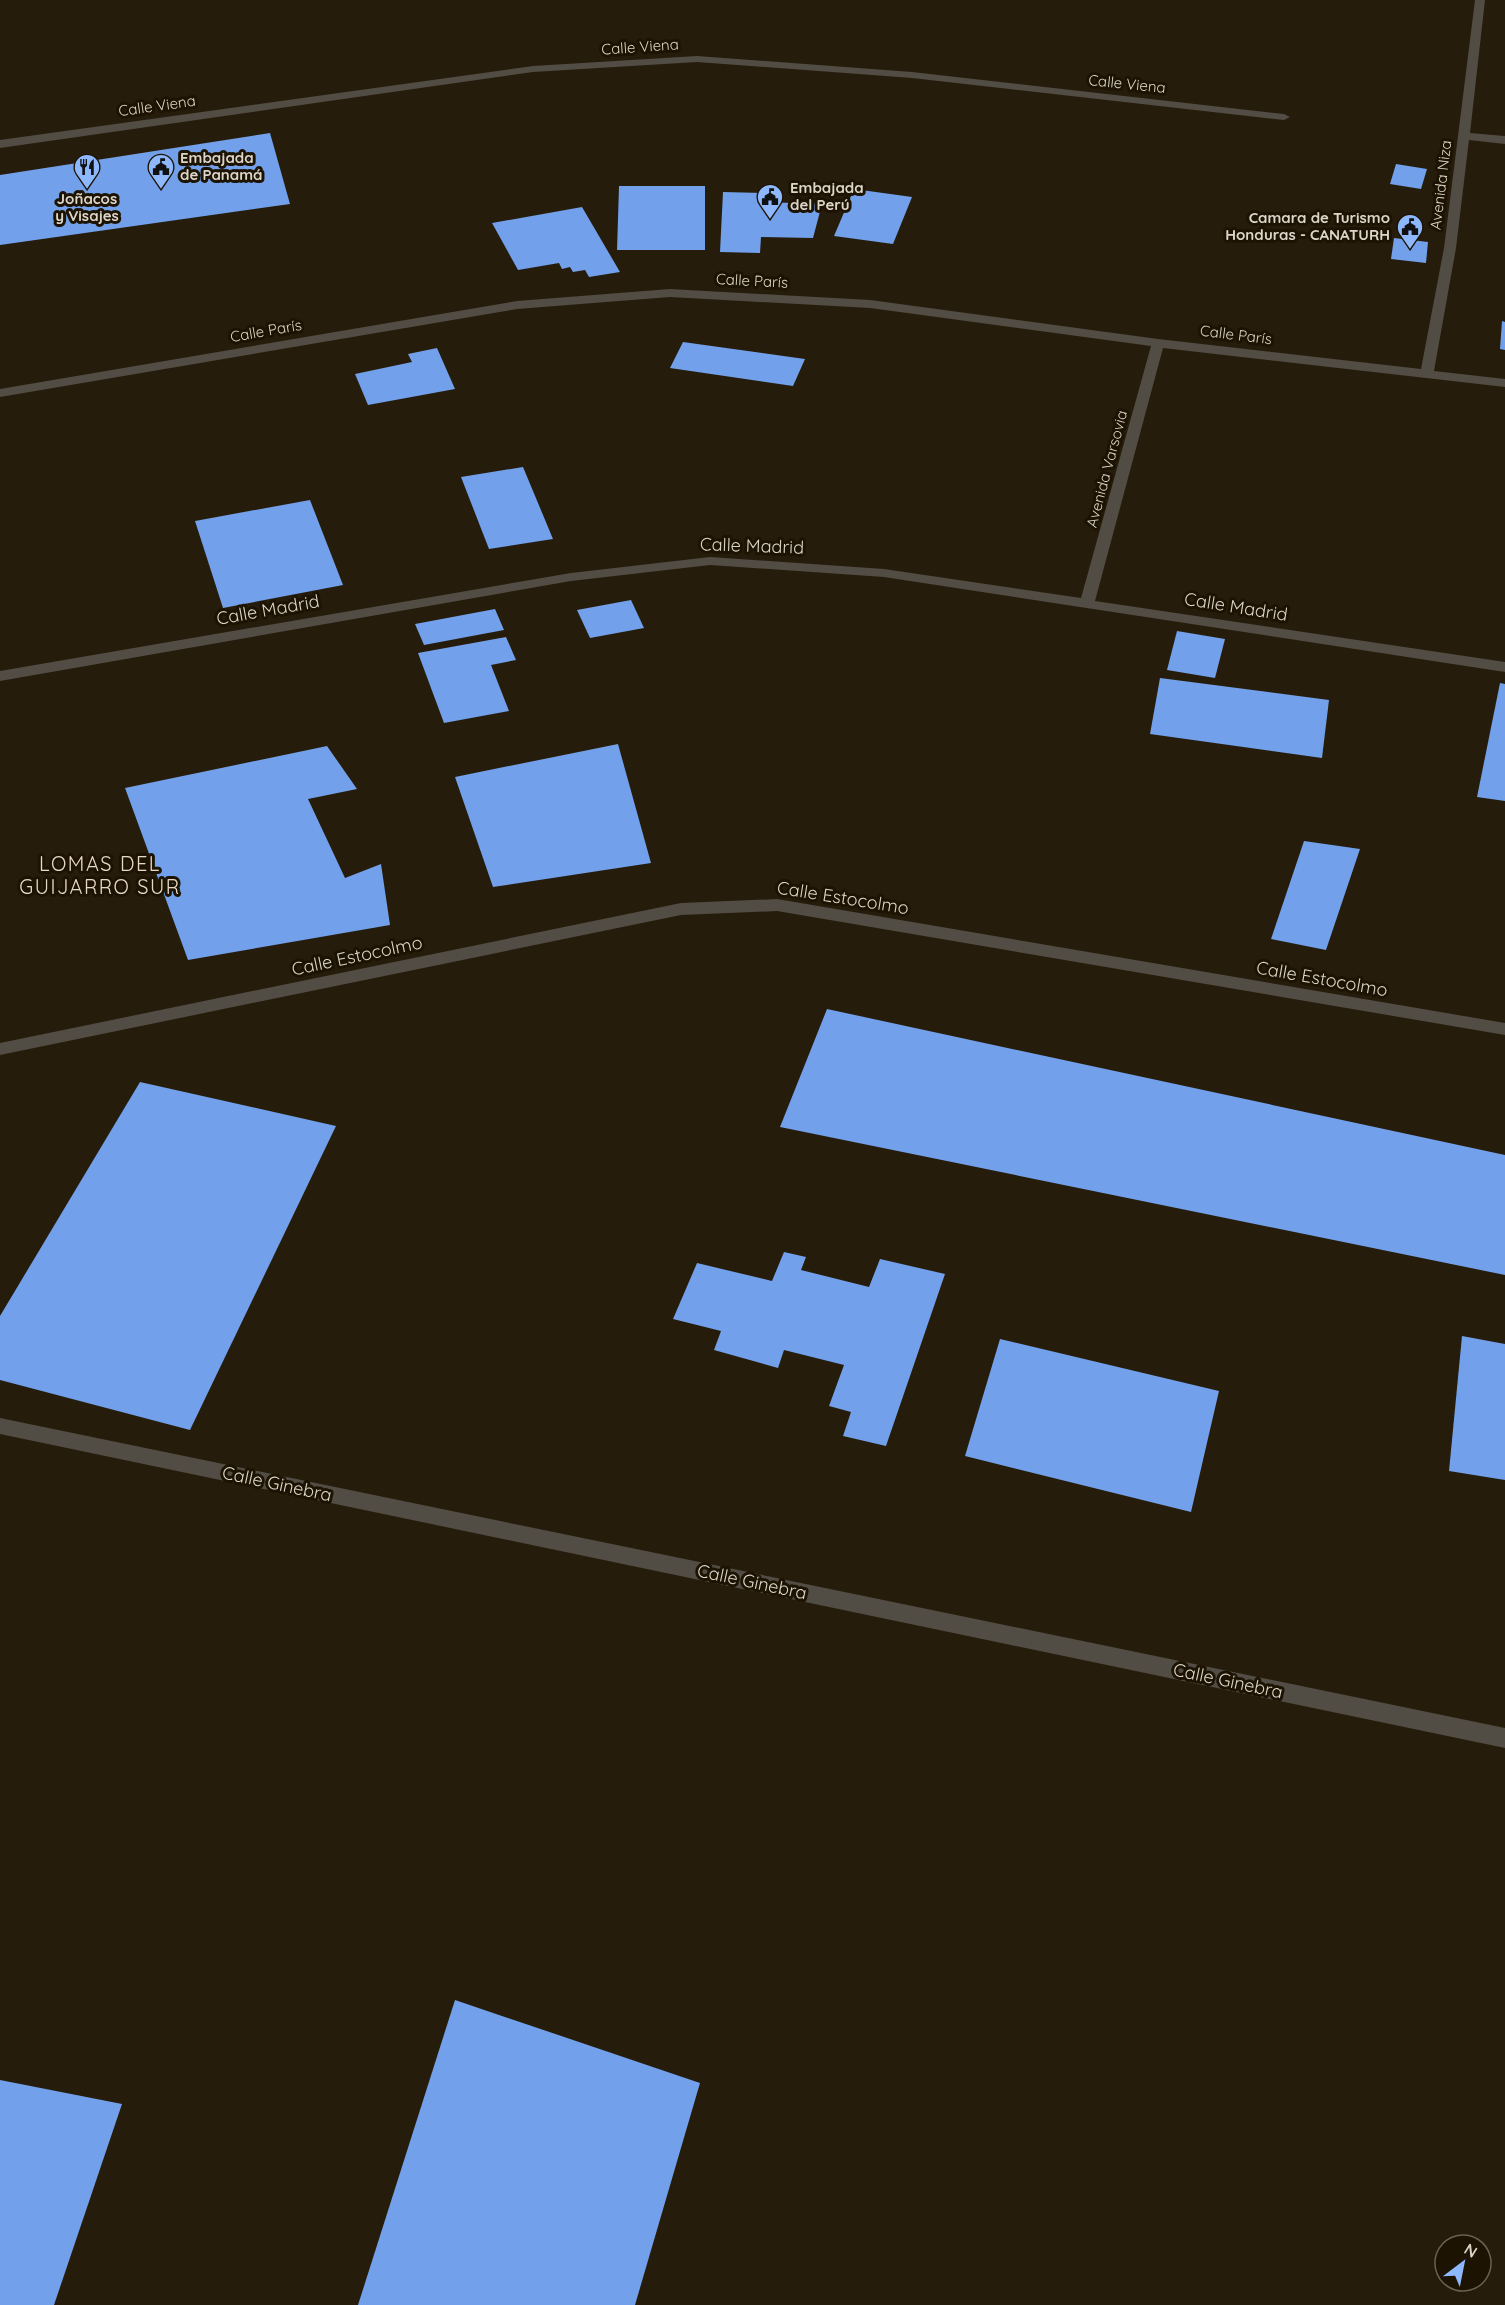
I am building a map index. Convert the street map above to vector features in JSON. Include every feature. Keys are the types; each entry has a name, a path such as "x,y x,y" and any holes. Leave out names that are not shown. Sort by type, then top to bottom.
{"street":[{"name":"Avenida Niza","path":"1426,373 1450,248 1480,0"},
{"name":"Calle Viena","path":"0,144 533,69 697,59 912,75 1284,117"},
{"path":"1463,136 1505,140"},
{"name":"Calle París","path":"0,393 517,305 669,293 870,304 1158,343 1505,383"},
{"name":"Avenida Varsovia","path":"1087,604 1158,343"},
{"name":"Calle Madrid","path":"0,676 571,577 710,561 884,573 1505,667"},
{"name":"Calle Estocolmo","path":"0,1049 681,909 777,905 1505,1029"},
{"name":"Calle Ginebra","path":"0,1426 1505,1738"}],"building":[{"path":"270,133 290,204 0,245 0,175"},
{"path":"1396,164 1427,169 1421,189 1390,184"},
{"path":"619,186 705,186 705,250 617,250"},
{"path":"854,189 912,197 893,244 834,236"},
{"name":"Embajada del Perú","path":"723,192 764,193 764,202 822,204 813,238 761,237 760,253 720,252"},
{"path":"582,207 620,272 589,277 585,270 573,272 570,267 562,269 559,263 518,270 492,223"},
{"name":"Camara de Turismo Honduras - CANATURH","path":"1394,238 1428,242 1426,263 1391,259"},
{"path":"1502,321 1505,322 1505,350 1500,349"},
{"path":"683,342 805,359 793,386 670,368"},
{"path":"437,348 455,389 368,405 355,374 412,362 408,354"},
{"path":"523,467 553,539 489,549 461,477"},
{"path":"310,500 343,585 223,608 195,521"},
{"path":"631,600 644,628 590,638 577,610"},
{"path":"495,609 504,630 424,645 415,624"},
{"path":"1177,631 1225,639 1215,678 1167,670"},
{"path":"506,637 516,660 491,665 509,711 444,723 418,653"},
{"path":"1160,678 1329,700 1322,758 1150,734"},
{"path":"1500,683 1505,684 1505,801 1477,797"},
{"path":"618,744 651,863 493,887 455,777"},
{"path":"327,746 357,789 308,799 345,878 381,864 390,925 188,960 125,788"},
{"path":"1304,841 1360,849 1326,950 1271,939"},
{"path":"827,1009 1505,1155 1505,1275 780,1127"},
{"path":"140,1082 336,1126 190,1430 0,1380 0,1316"},
{"path":"784,1252 806,1257 801,1270 869,1287 880,1259 945,1274 886,1446 843,1436 851,1412 829,1406 844,1365 784,1350 778,1368 714,1350 721,1331 673,1319 697,1263 772,1281"},
{"path":"1462,1336 1505,1344 1505,1480 1449,1471"},
{"path":"1000,1339 1219,1391 1191,1512 965,1456"},
{"path":"455,2000 700,2083 635,2305 358,2305"},
{"path":"0,2080 122,2104 54,2305 0,2305"}],"place":[{"name":"Joñacos y Visajes","path":"87,190"},
{"name":"Embajada de Panamá","path":"161,190"},
{"name":"Embajada del Perú","path":"770,220"},
{"name":"Camara de Turismo Honduras - CANATURH","path":"1410,250"}],"district":[{"name":"LOMAS DEL GUIJARRO SUR","path":"100,876"}]}
